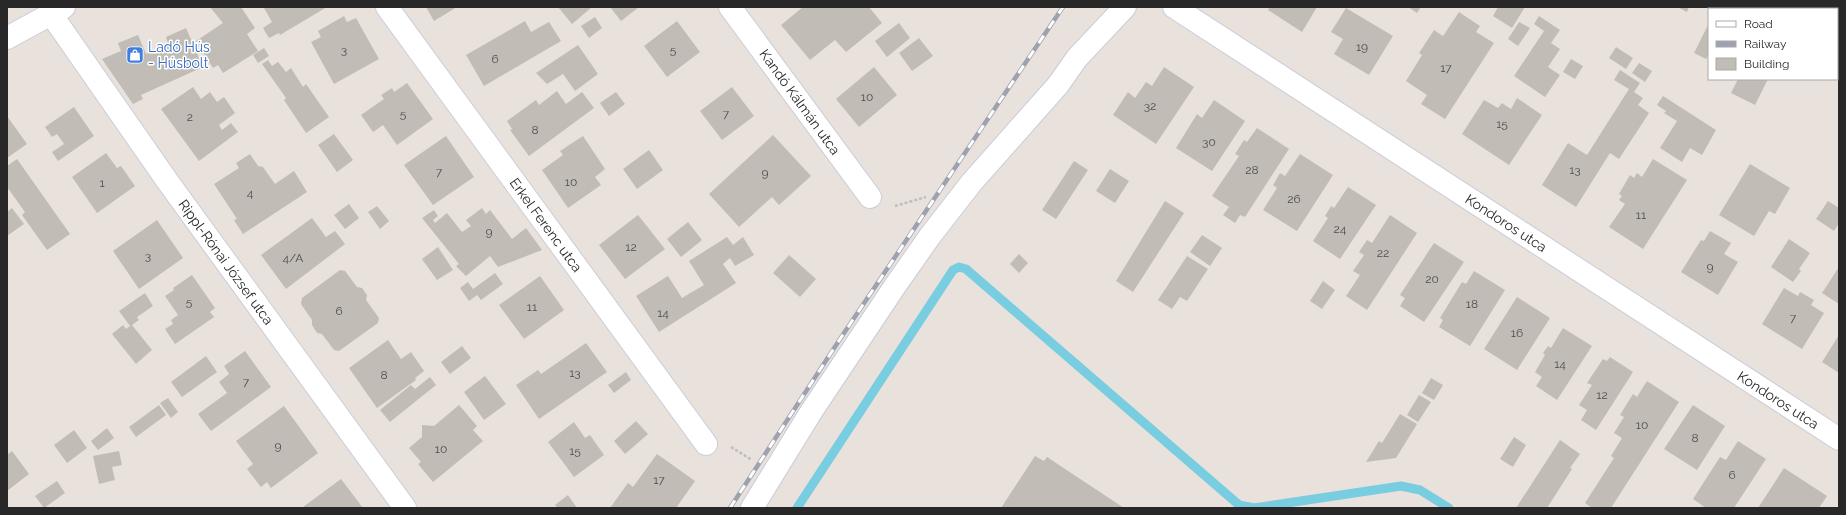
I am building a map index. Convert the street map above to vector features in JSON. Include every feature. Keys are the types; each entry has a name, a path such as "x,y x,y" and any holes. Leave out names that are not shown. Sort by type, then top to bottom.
{"street":[{"name":"Erkel Ferenc utca","path":"386,7 706,444"},
{"name":"Kandó Kálmán utca","path":"730,7 870,197"},
{"path":"752,508 895,286 939,224 978,176 1058,85 1077,58 1125,7"},
{"name":"Kondoros utca","path":"1174,7 1839,439"},
{"path":"7,38 57,11"},
{"name":"Rippl-Rónai József utca","path":"57,11 168,182 405,508"}],"path":[{"path":"870,197 881,204 894,206 906,204 932,195"},
{"path":"728,445 774,473"}],"building":[{"path":"210,7 241,7 255,28 247,34 258,51 223,73 218,65 213,68 196,41 223,23"},
{"path":"327,7 280,35 279,33 269,38 263,28 272,22 264,8"},
{"path":"426,7 457,7 434,21"},
{"path":"558,7 592,7 572,24"},
{"path":"610,7 639,7 621,21"},
{"path":"803,7 869,7 882,23 846,52 835,40 810,60 781,25"},
{"path":"1270,7 1317,7 1302,32 1268,10"},
{"path":"1408,7 1421,7 1417,13"},
{"path":"1498,7 1525,7 1512,28 1493,16"},
{"path":"1677,7 1689,7 1687,12"},
{"path":"1772,7 1803,7 1802,8"},
{"path":"1839,7 1839,38 1838,8 1830,8"},
{"path":"1346,8 1393,36 1369,75 1334,54 1343,39 1331,32"},
{"path":"1459,12 1480,26 1476,32 1494,43 1445,119 1421,104 1427,95 1406,81 1422,55 1419,53 1434,30 1443,36"},
{"path":"344,16 347,22 356,18 379,59 334,84 311,42 321,37 318,31"},
{"path":"1539,16 1560,30 1551,43 1560,49 1548,67 1560,75 1545,97 1514,76 1544,31 1534,24"},
{"path":"595,17 602,28 589,38 581,26"},
{"path":"525,21 531,32 549,22 561,41 484,86 466,55"},
{"path":"677,21 700,52 667,77 644,46"},
{"path":"1519,22 1530,28 1518,46 1508,39"},
{"path":"899,23 910,38 887,57 875,41"},
{"path":"1708,25 1708,56 1706,59 1694,53"},
{"path":"186,28 203,67 141,95 143,99 133,104 102,59 121,51 118,43 138,35 146,54 168,44 166,37"},
{"path":"919,38 933,56 912,71 899,53"},
{"path":"578,45 598,74 575,91 563,74 547,84 536,73"},
{"path":"1616,47 1633,58 1626,69 1609,58"},
{"path":"264,48 269,56 258,63 253,55"},
{"path":"1838,54 1839,55 1838,76"},
{"path":"1571,59 1583,66 1575,79 1563,72"},
{"path":"268,60 272,66 278,62 286,72 291,68 303,87 306,84 329,117 306,133 284,100 286,98 262,64"},
{"path":"1639,63 1652,71 1645,82 1632,73"},
{"path":"874,67 897,95 859,127 836,99"},
{"path":"1164,67 1194,87 1156,144 1113,115 1128,92 1135,98 1146,82 1152,86"},
{"path":"1620,70 1640,83 1634,92 1643,98 1638,105 1649,113 1619,159 1610,153 1576,207 1542,185 1568,143 1587,155 1629,89 1614,80"},
{"path":"1738,80 1768,80 1755,105 1731,93"},
{"path":"407,83 433,119 397,145 383,125 373,132 361,115 384,99 381,95 392,88 394,92"},
{"path":"193,87 201,99 210,92 217,102 224,97 235,113 219,125 222,130 231,123 238,132 199,161 161,109"},
{"path":"732,87 754,116 722,140 700,111"},
{"path":"557,91 566,104 582,92 594,108 529,156 510,130 512,129 507,121 536,100 539,105"},
{"path":"616,92 625,104 609,116 600,103"},
{"path":"1663,96 1716,130 1702,155 1690,148 1682,162 1660,148 1677,121 1664,113 1666,111 1657,105"},
{"path":"1517,98 1542,115 1509,165 1462,134 1484,100 1498,108 1502,103 1511,109"},
{"path":"1214,100 1245,121 1212,171 1176,148 1197,114 1202,118"},
{"path":"74,107 94,136 58,161 52,152 64,144 57,134 52,137 45,127"},
{"path":"7,116 27,144 7,158"},
{"path":"1257,128 1289,149 1245,217 1240,215 1235,223 1223,215 1229,207 1212,196 1239,156 1235,154 1244,140 1247,142"},
{"path":"334,134 353,160 337,172 318,145"},
{"path":"773,135 811,176 779,205 772,197 739,227 709,194"},
{"path":"446,136 474,177 433,205 404,165"},
{"path":"583,136 605,169 595,177 601,185 568,208 542,170 563,155 560,151"},
{"path":"649,150 663,170 637,189 623,169"},
{"path":"106,153 117,168 121,166 135,186 97,213 72,177"},
{"path":"250,154 258,166 263,167 275,184 294,171 307,192 243,234 234,220 237,219 214,184 239,168 236,163"},
{"path":"1300,154 1333,175 1297,231 1263,210 1277,188 1273,185 1280,173 1285,176"},
{"path":"17,159 70,234 47,250 22,215 25,212 7,187 7,166"},
{"path":"1653,159 1687,180 1643,249 1609,227 1625,204 1619,200 1622,196 1619,194 1630,175 1634,178 1637,173 1642,177"},
{"path":"1074,161 1088,170 1056,219 1042,210"},
{"path":"1750,164 1790,188 1775,214 1769,211 1754,236 1719,215"},
{"path":"1110,169 1129,181 1115,203 1096,191"},
{"path":"1348,187 1376,205 1340,259 1313,241 1328,218 1325,216 1331,206 1334,208"},
{"path":"1165,201 1184,213 1133,292 1116,281"},
{"path":"1828,201 1839,208 1839,223 1834,231 1816,219"},
{"path":"349,204 359,218 345,229 334,215"},
{"path":"377,206 389,221 380,229 368,212"},
{"path":"12,208 24,224 7,236 7,212"},
{"path":"482,208 486,214 490,210 512,239 526,228 542,250 498,267 490,256 466,276 456,266 459,264 422,218 434,210 438,216 433,220 435,223 447,213 462,232 471,226 466,220"},
{"path":"638,215 665,249 625,279 599,245"},
{"path":"1390,215 1417,233 1367,310 1346,296 1360,275 1353,271 1364,255 1359,252 1367,240 1372,243"},
{"path":"312,218 326,237 335,231 345,244 286,289 261,255"},
{"path":"157,220 183,258 139,289 113,251"},
{"path":"688,222 702,240 681,257 667,239"},
{"path":"1710,231 1731,243 1724,254 1738,262 1718,295 1681,272 1701,240 1704,241"},
{"path":"1202,235 1222,248 1210,266 1190,252"},
{"path":"727,237 733,245 743,237 754,255 735,266 730,258 723,264 736,283 659,332 636,296 668,276 682,298 704,285 689,261"},
{"path":"1789,239 1810,253 1799,269 1801,271 1793,282 1771,267"},
{"path":"1434,243 1464,262 1424,322 1400,306 1405,298 1400,295"},
{"path":"438,247 453,270 437,280 422,259"},
{"path":"1019,254 1028,263 1019,273 1010,264"},
{"path":"789,255 816,279 800,297 773,273"},
{"path":"1187,256 1208,269 1187,301 1180,297 1172,309 1158,300"},
{"path":"1839,267 1839,304 1822,293"},
{"path":"340,270 345,271 357,287 362,288 367,295 366,300 379,318 378,323 339,351 334,350 322,334 317,333 312,325 312,320 301,304 302,298"},
{"path":"1474,271 1505,290 1470,346 1439,327 1443,320 1440,318 1462,282 1466,284"},
{"path":"495,273 503,284 481,300 477,295 469,301 460,288 468,282 473,289"},
{"path":"192,275 215,308 210,312 214,317 175,344 165,329 173,324 171,320 178,315 165,296 174,290 173,288"},
{"path":"540,276 564,310 524,339 499,305"},
{"path":"1323,281 1335,290 1322,309 1310,301"},
{"path":"1784,288 1798,296 1800,292 1814,300 1811,305 1824,313 1802,349 1762,324"},
{"path":"145,293 153,306 137,317 139,320 132,325 152,350 136,364 112,334 123,325 126,329 130,326 119,311"},
{"path":"1517,297 1550,318 1517,370 1484,349"},
{"path":"1563,328 1592,346 1557,400 1536,386 1542,377 1535,372 1545,355 1543,353 1548,346 1551,348"},
{"path":"1839,335 1839,373 1822,362"},
{"path":"388,340 401,359 411,352 424,371 415,378 416,380 377,408 349,368"},
{"path":"586,343 607,372 539,419 516,385 538,370 541,374"},
{"path":"462,346 471,358 450,374 441,362"},
{"path":"245,351 271,387 211,431 198,414 227,393 219,382 229,374 224,366"},
{"path":"206,356 217,372 182,397 171,382"},
{"path":"1610,357 1633,372 1596,430 1581,420 1587,410 1579,405 1592,385 1587,383 1603,359 1607,361"},
{"path":"626,372 631,380 614,393 608,385"},
{"path":"485,376 506,404 484,420 464,392"},
{"path":"430,377 436,385 390,422 380,410 411,385 415,389"},
{"path":"1431,378 1443,385 1434,400 1422,393"},
{"path":"1647,381 1679,402 1611,508 1592,508 1585,503 1614,458 1611,456 1622,438 1614,433 1624,417 1620,415 1633,394 1637,397"},
{"path":"1419,395 1431,402 1418,422 1407,415"},
{"path":"168,398 178,412 171,418 160,403"},
{"path":"159,405 166,415 136,437 129,427"},
{"path":"459,405 477,426 473,430 483,441 433,482 418,464 421,462 409,448 422,437 422,425 434,426"},
{"path":"1693,405 1725,426 1697,470 1664,449"},
{"path":"284,406 318,453 271,488 267,482 261,487 247,469 253,464 236,441"},
{"path":"1400,414 1417,424 1396,458 1366,462 1379,441 1382,443"},
{"path":"636,421 648,434 625,454 614,441"},
{"path":"574,422 585,438 590,435 604,455 574,477 548,442"},
{"path":"107,428 114,438 98,450 91,441"},
{"path":"74,430 87,448 67,463 54,445"},
{"path":"1514,437 1526,445 1513,467 1500,459"},
{"path":"1560,440 1580,454 1570,468 1572,469 1547,508 1516,508"},
{"path":"1738,441 1766,459 1734,508 1706,508 1693,499 1720,457 1726,460"},
{"path":"12,451 29,474 7,491 7,455"},
{"path":"119,451 122,465 112,467 115,480 99,484 93,456"},
{"path":"657,454 695,481 676,508 610,508 628,483 633,487"},
{"path":"1035,456 1044,461 1047,457 1124,508 1001,508"},
{"path":"1784,468 1827,496 1819,508 1758,508"},
{"path":"341,479 363,508 303,508 303,507"},
{"path":"57,481 65,493 44,508 35,496"},
{"path":"568,495 577,508 558,508 555,505"}],"waterway":[{"path":"797,508 953,270 959,267 966,269 1239,505 1254,508 1401,486 1420,490 1449,508"}],"railway":[{"path":"730,508 842,336 1063,7"}],"place":[{"name":"Ladó Hús - Húsbolt","path":"135,55"}]}
